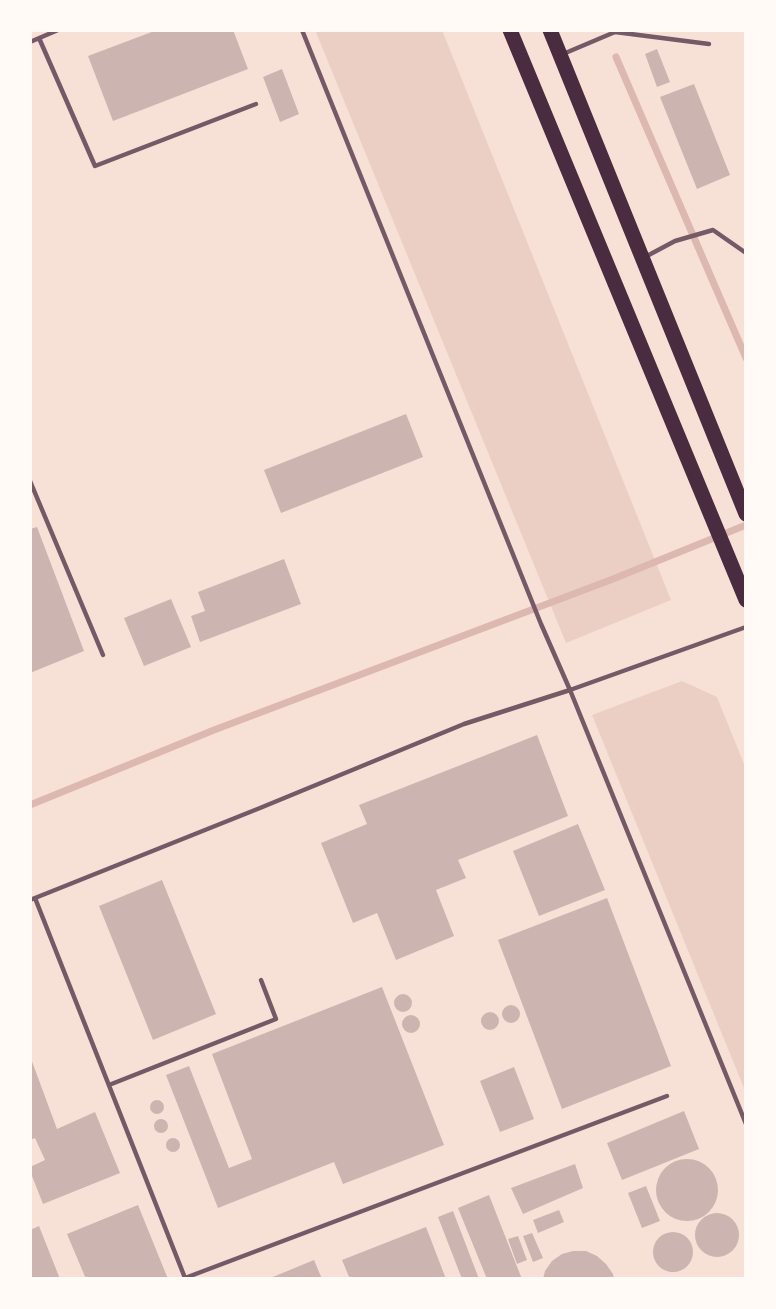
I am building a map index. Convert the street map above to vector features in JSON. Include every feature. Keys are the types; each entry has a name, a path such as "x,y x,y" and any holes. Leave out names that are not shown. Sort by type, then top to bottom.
{"main road":[{"path":"510,30 746,600"},
{"path":"550,30 746,514"}],"lane":[{"path":"30,42 58,30"},
{"path":"302,30 528,592 746,1124"},
{"path":"560,55 615,31 710,44"},
{"path":"39,38 95,166 256,104"},
{"path":"643,258 675,241 713,230 746,254"},
{"path":"30,481 103,655"},
{"path":"667,1096 186,1278 33,899 464,724 570,690 746,627"},
{"path":"109,1085 276,1019 261,980"}],"shaded area":[{"path":"315,30 442,30 671,600 566,643"},
{"path":"682,681 717,697 746,769 746,1093 592,715"}],"building":[{"path":"157,30 233,30 248,69 113,121 88,56"},
{"path":"657,49 670,82 657,87 645,54"},
{"path":"282,69 299,114 280,122 263,77"},
{"path":"694,84 730,175 697,189 660,97"},
{"path":"406,414 423,457 281,513 264,470"},
{"path":"37,527 84,651 30,673 30,529"},
{"path":"284,559 301,604 200,642 191,616 205,611 198,592"},
{"path":"171,599 191,647 144,666 124,618"},
{"path":"537,735 568,816 458,860 466,878 436,890 454,936 396,960 377,913 353,923 321,843 367,824 359,805"},
{"path":"578,824 605,890 539,916 513,851"},
{"path":"162,880 216,1014 153,1040 99,906"},
{"path":"607,898 671,1066 562,1109 498,940"},
{"path":"382,987 444,1145 343,1184 334,1162 218,1208 166,1075 189,1066 229,1168 252,1159 212,1054"},
{"path":"399,994 407,994 412,999 410,1010 399,1012 394,1007 394,999"},
{"path":"507,1005 515,1005 520,1010 518,1021 507,1023 502,1018 502,1010"},
{"path":"486,1012 494,1012 499,1017 497,1028 486,1030 481,1025 481,1017"},
{"path":"407,1015 415,1015 420,1020 418,1031 407,1033 402,1028 402,1020"},
{"path":"30,1056 57,1129 95,1112 120,1173 43,1204 30,1171 30,1167 45,1160 35,1138 30,1140"},
{"path":"514,1067 534,1119 500,1132 480,1081"},
{"path":"154,1100 160,1100 164,1107 160,1114 154,1114 150,1110 150,1104"},
{"path":"684,1111 699,1149 622,1180 607,1143"},
{"path":"161,1119 166,1121 168,1126 166,1131 161,1133 156,1131 154,1126 156,1121"},
{"path":"170,1138 176,1138 180,1145 176,1152 170,1152 166,1148 166,1142"},
{"path":"687,1159 709,1168 718,1190 709,1212 687,1221 665,1212 656,1190 665,1168"},
{"path":"575,1164 583,1188 523,1214 511,1188"},
{"path":"646,1186 660,1221 642,1228 628,1193"},
{"path":"489,1195 522,1279 487,1279 458,1208"},
{"path":"138,1205 168,1279 86,1279 67,1234"},
{"path":"559,1210 564,1222 538,1233 533,1220"},
{"path":"453,1211 479,1279 462,1279 438,1217"},
{"path":"717,1213 732,1220 739,1235 732,1250 717,1257 702,1250 695,1235 702,1220"},
{"path":"39,1226 60,1279 30,1279 30,1230"},
{"path":"426,1227 446,1279 350,1279 342,1260"},
{"path":"673,1232 681,1233 687,1238 692,1244 692,1260 687,1266 681,1271 673,1272 665,1271 659,1266 654,1260 653,1252 654,1244 659,1238 665,1233"},
{"path":"532,1233 543,1258 533,1262 523,1236"},
{"path":"518,1236 527,1260 517,1264 508,1239"},
{"path":"586,1251 597,1256 606,1264 614,1279 543,1279 552,1261 562,1254"},
{"path":"314,1260 322,1279 268,1279"}],"waterway":[{"path":"616,57 746,358"},
{"path":"30,805 214,730 613,579 746,525"}]}
